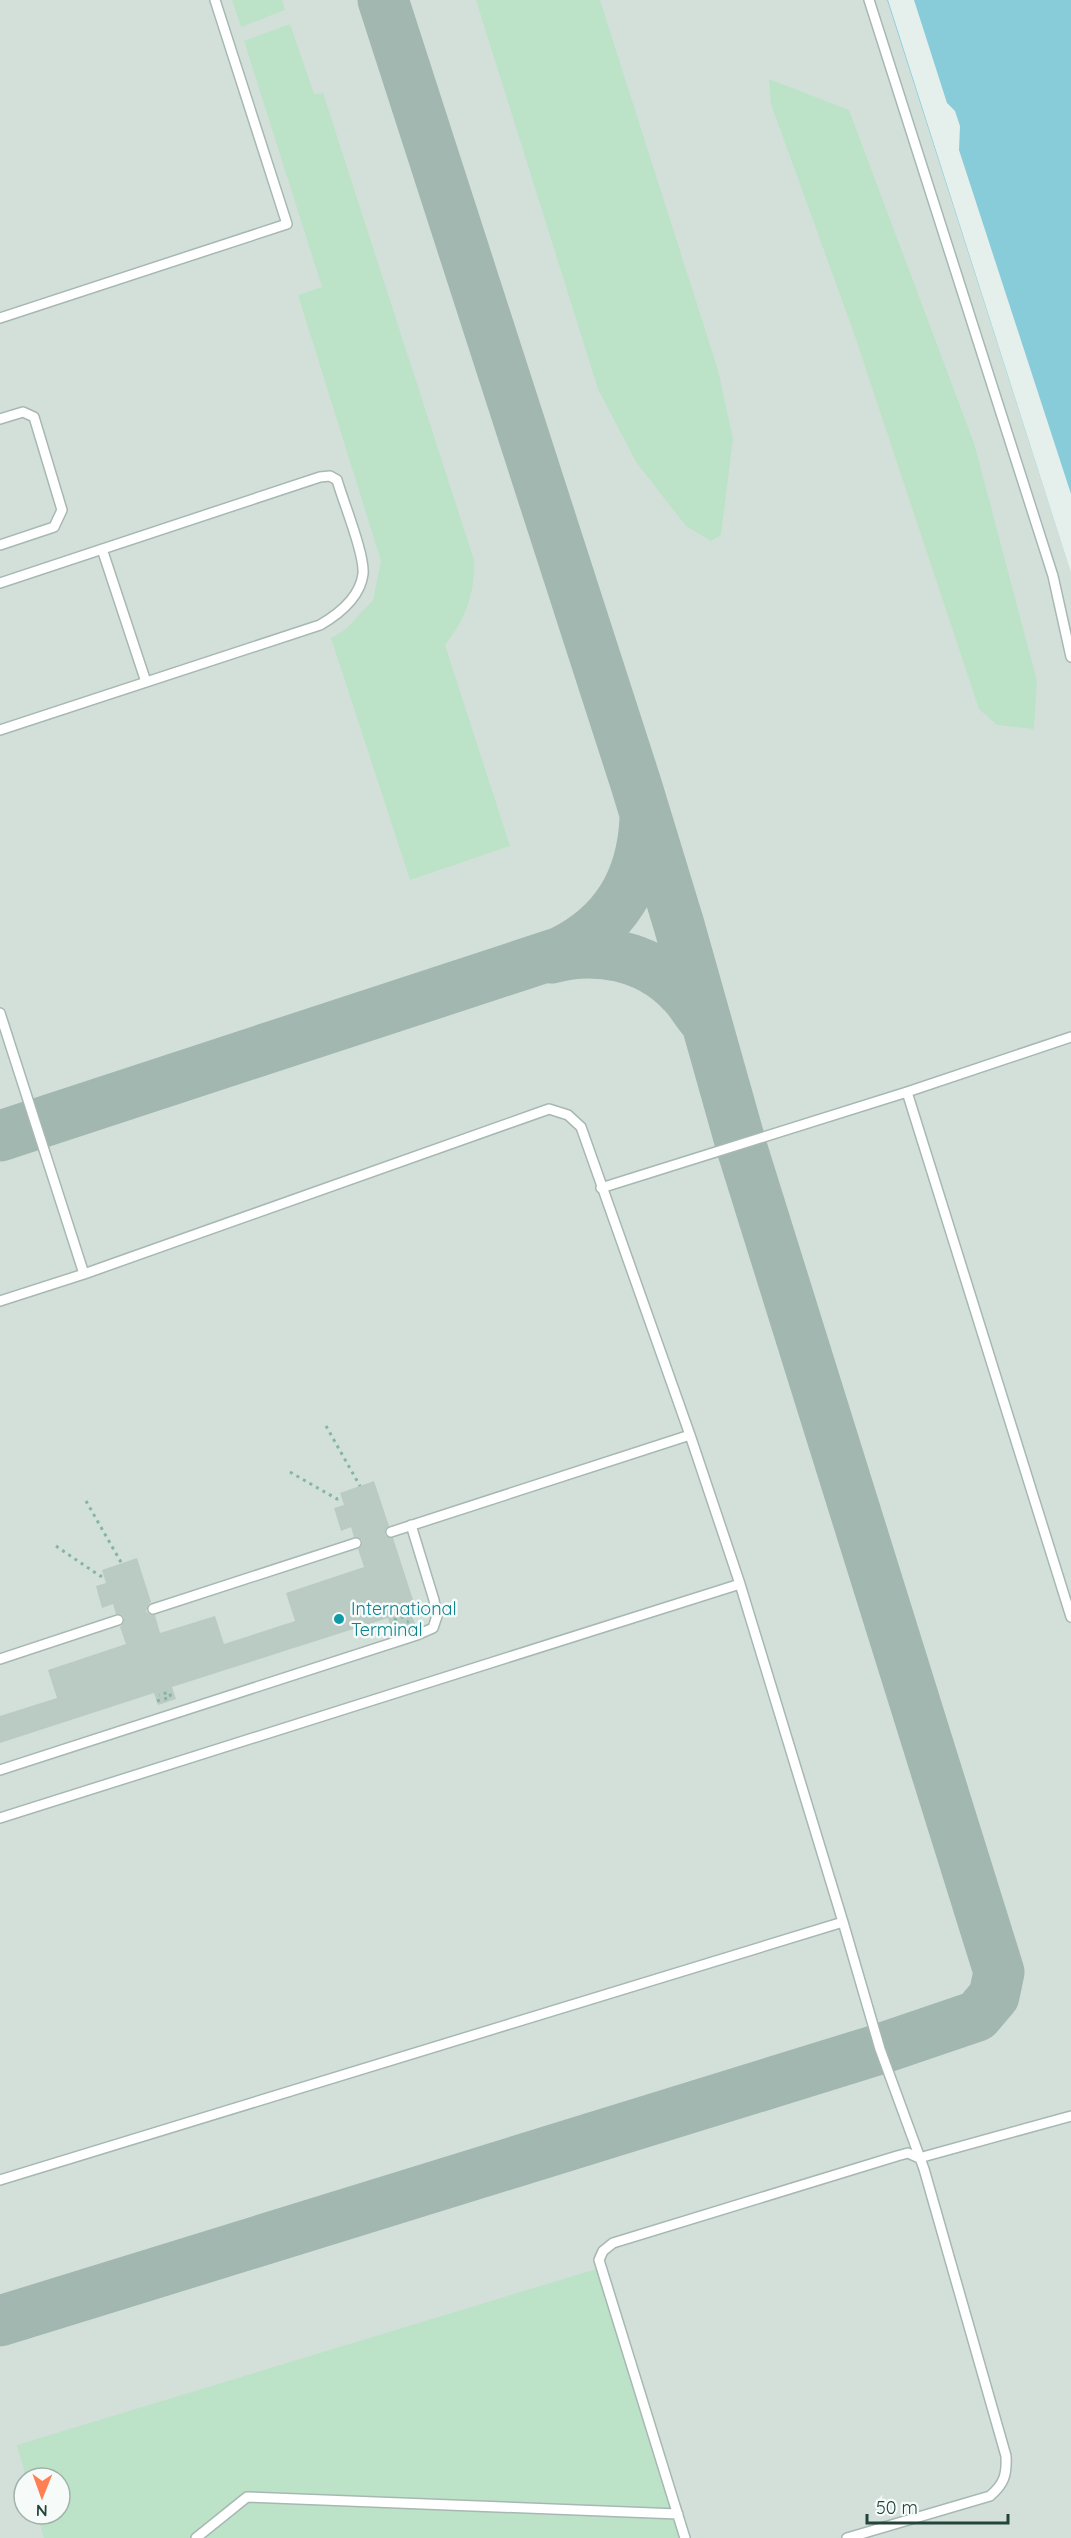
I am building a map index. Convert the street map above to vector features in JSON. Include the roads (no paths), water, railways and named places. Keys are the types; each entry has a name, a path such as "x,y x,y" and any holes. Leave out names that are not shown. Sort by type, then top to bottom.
{"lane":[{"path":"0,318 287,224 215,0"},
{"path":"869,0 1053,576 1071,657"},
{"path":"0,419 23,412 34,417 63,510 54,527 0,545"},
{"path":"0,583 320,477 330,476 337,480 360,554 363,574 355,595 339,614 320,625 0,730"},
{"path":"102,549 146,682"},
{"path":"0,1013 84,1275"},
{"path":"601,1188 907,1092 1071,1037"},
{"path":"907,1092 1071,1617"},
{"path":"0,1301 84,1275 549,1109 568,1115 581,1127 690,1434 740,1584 880,2049 919,2158 1006,2456 1007,2472 1003,2485 990,2496 847,2538"},
{"path":"391,1532 690,1434"},
{"path":"0,1770 406,1639 433,1628 437,1616 434,1600 411,1525"},
{"path":"153,1609 356,1543"},
{"path":"0,1818 740,1584"},
{"path":"0,1659 118,1620"},
{"path":"0,2180 843,1922"},
{"path":"685,2538 599,2260 603,2251 613,2243 897,2156 908,2153 919,2158 1071,2116"},
{"path":"195,2538 247,2497 678,2514"}],"water":[{"path":"887,0 1071,0 1071,573"}],"place":[{"name":"International Terminal","path":"339,1619"}]}
